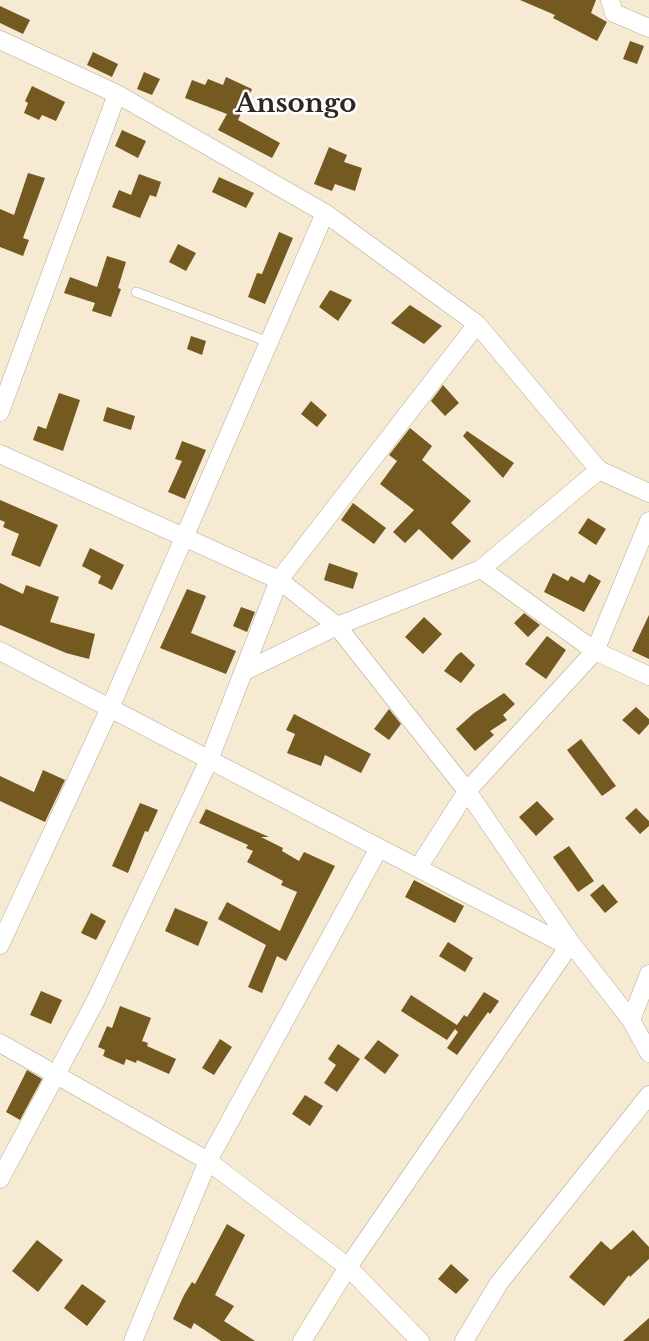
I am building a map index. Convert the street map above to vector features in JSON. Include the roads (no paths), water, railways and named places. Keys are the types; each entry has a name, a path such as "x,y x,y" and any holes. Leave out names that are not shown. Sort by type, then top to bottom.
{"street":[{"path":"610,0 614,13 649,28"},
{"path":"0,40 117,94 325,213 477,324 599,470 649,493"},
{"path":"0,412 117,94"},
{"path":"0,945 110,708 325,213"},
{"path":"0,1179 95,1002 209,760 279,580 477,324"},
{"path":"0,454 279,580 337,626 467,791 569,945 631,1020 649,1053"},
{"path":"243,672 337,626 481,569 599,470"},
{"path":"418,868 467,791 595,651 649,521"},
{"path":"481,569 595,651 649,676"},
{"path":"0,651 569,945"},
{"path":"133,1341 208,1161 379,848"},
{"path":"302,1341 348,1267 569,945"},
{"path":"631,1020 649,974"},
{"path":"0,1043 208,1161 348,1267 420,1341"},
{"path":"464,1341 499,1283 649,1095"}],"lane":[{"path":"136,292 269,342"}],"district":[{"name":"Ansongo","path":"296,105"}]}
